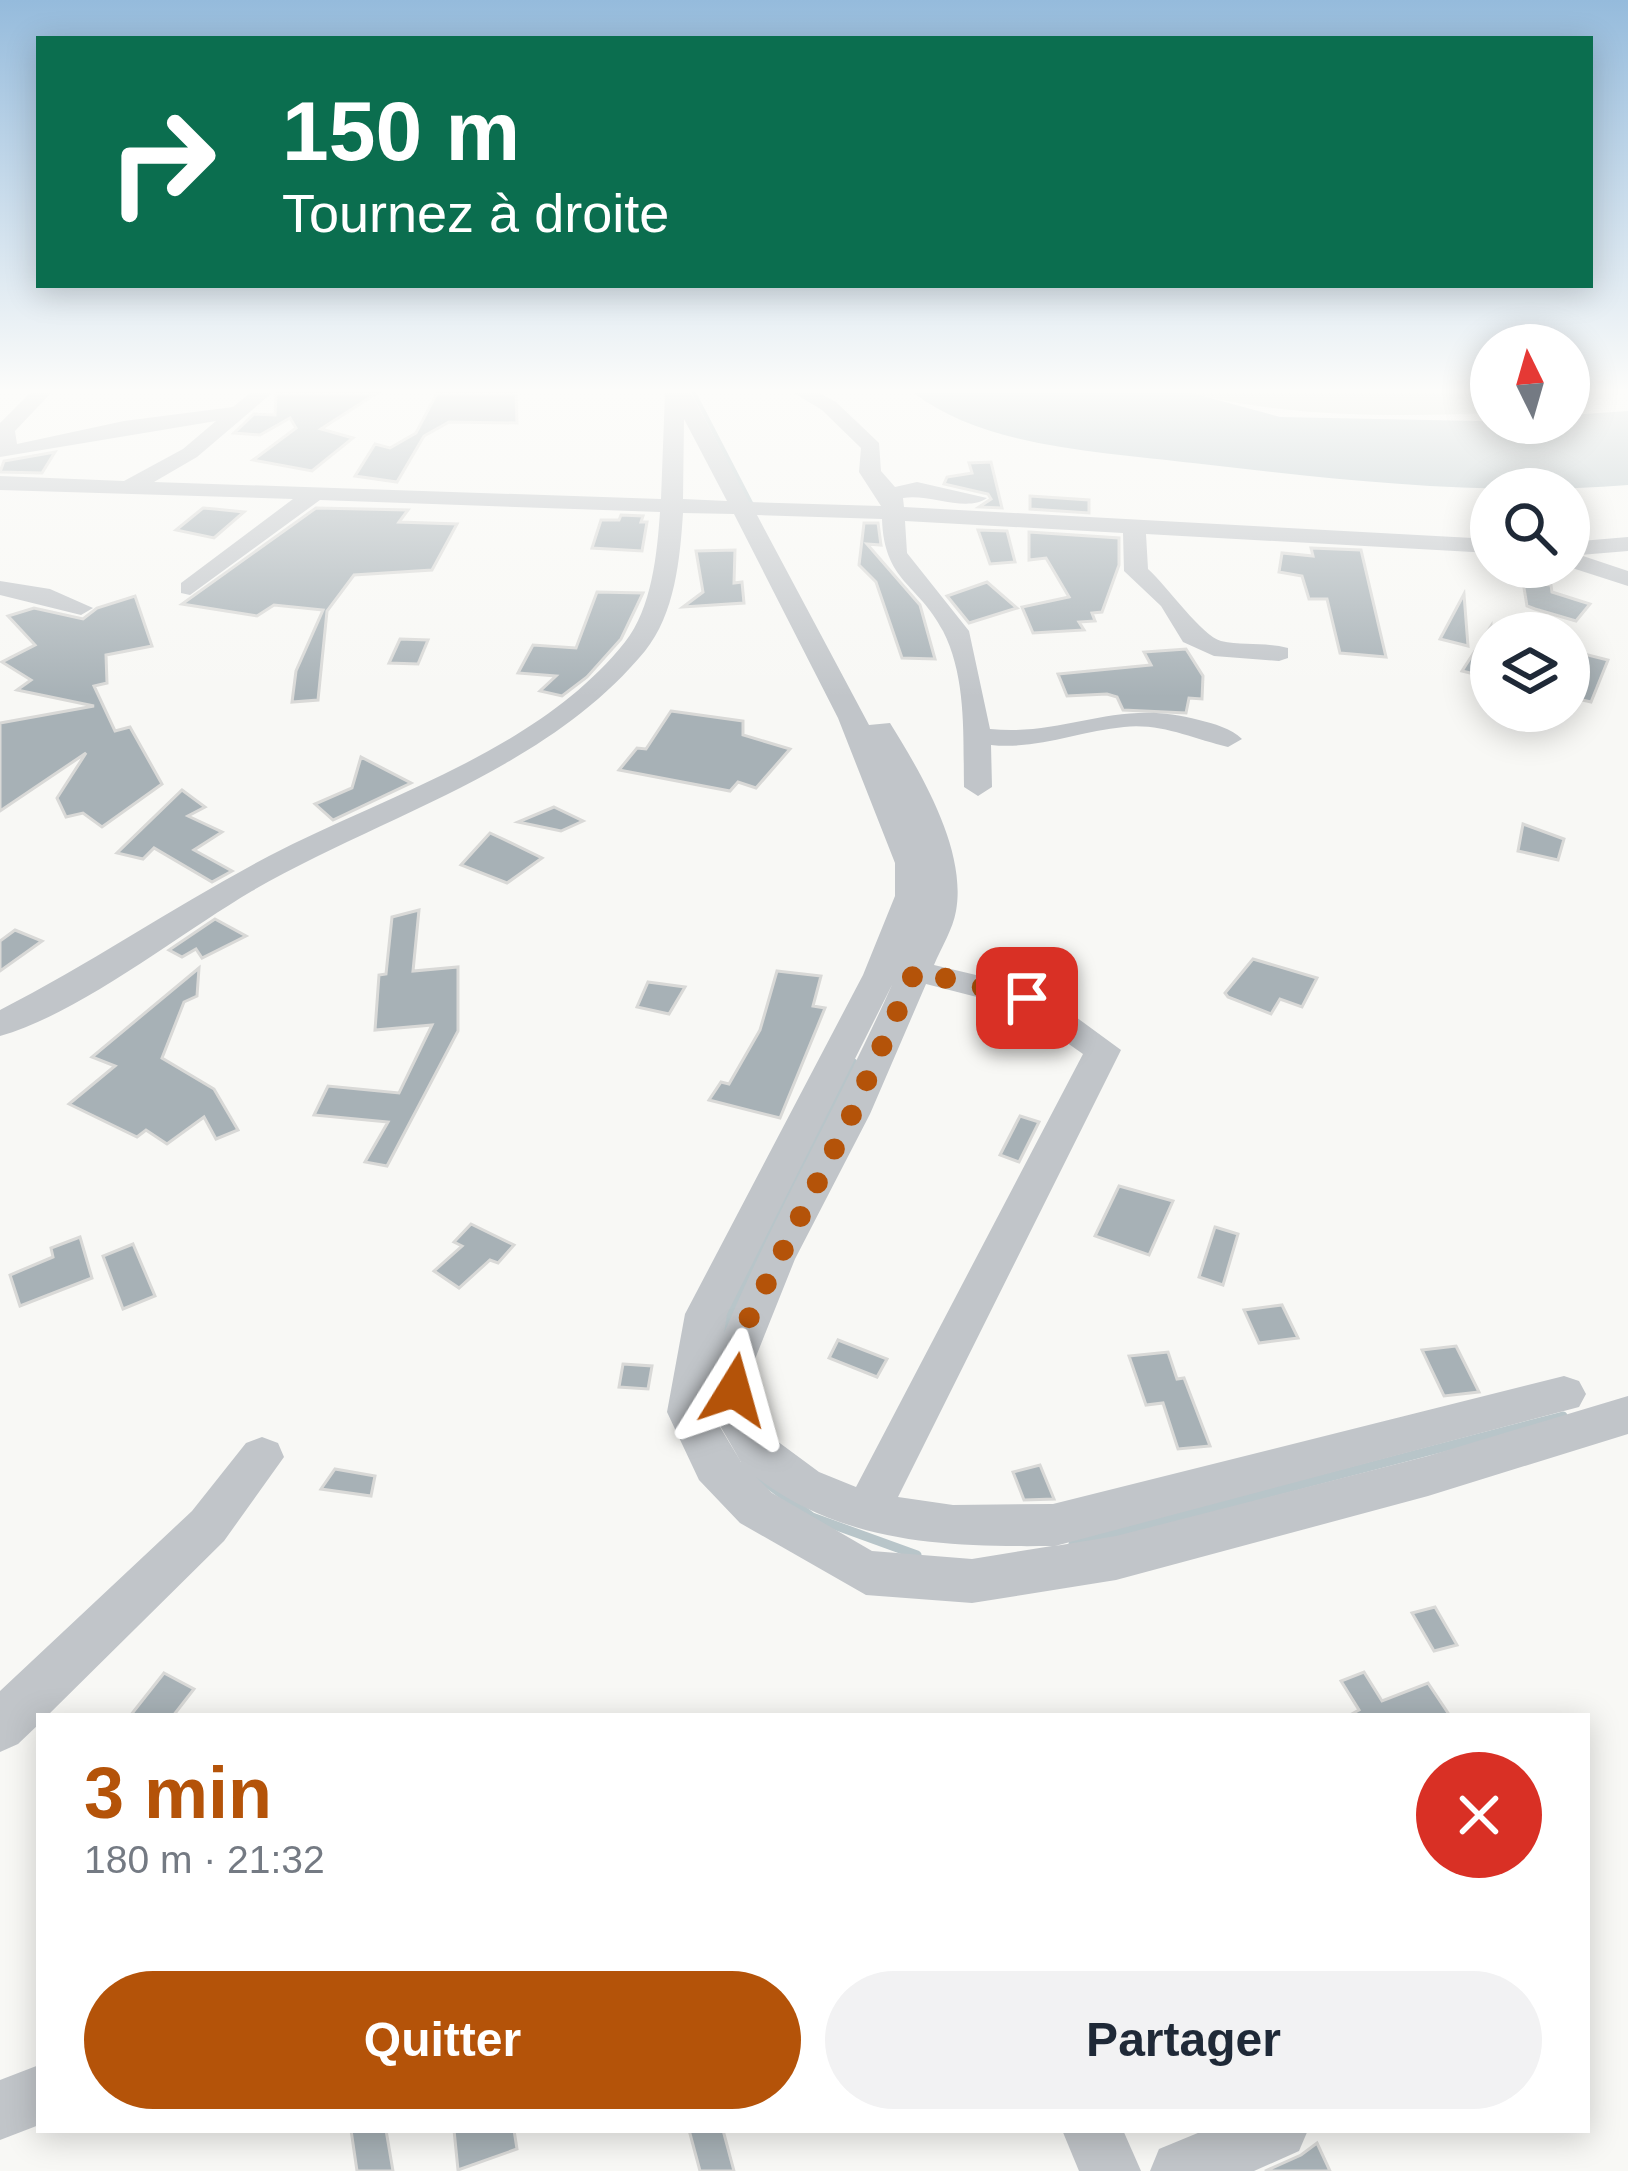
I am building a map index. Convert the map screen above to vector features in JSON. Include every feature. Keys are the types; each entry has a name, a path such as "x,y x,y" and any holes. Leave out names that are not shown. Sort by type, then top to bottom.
{"street":[{"path":"190,588 316,494"},
{"path":"326,494 757,510 890,504 1134,530 1470,545"},
{"path":"0,1024 278,863 508,747 591,690 639,641 653,610 671,494"},
{"path":"746,494 934,844 944,879 940,914 852,1114 775,1259 732,1364 737,1417 760,1455 802,1486 866,1513 953,1526 1053,1525 1564,1394"},
{"path":"884,494 890,504 895,554 956,631 976,706 973,733 978,787"},
{"path":"890,504 907,494"},
{"path":"970,494 1097,507 1457,521 1464,545"},
{"path":"757,510 852,718 910,863 911,896 880,975 706,1313 689,1412 715,1466 756,1508 866,1573 972,1580 1116,1558 1214,1528 1428,1476 1628,1415"},
{"path":"1134,530 1136,571 1171,602 1192,637 1214,648 1279,652"},
{"path":"1590,547 1628,544"},
{"path":"1590,566 1628,579"},
{"path":"0,588 41,593 81,608"},
{"path":"973,733 988,738 1062,732 1074,725 1144,718 1186,724 1228,739"},
{"path":"866,1513 1102,1050 1027,998 915,971"},
{"path":"0,1726 208,1526 262,1457"},
{"path":"0,2110 36,2096"},
{"path":"1093,2133 1110,2171"},
{"path":"1180,2171 1271,2133"}],"building":[{"path":"988,494 999,494 1002,508 979,507 991,499"},
{"path":"1030,496 1089,500 1089,513 1030,509"},
{"path":"203,508 244,512 214,538 176,530"},
{"path":"316,508 408,510 399,522 457,524 432,570 354,575 327,611 318,700 292,702 296,671 323,610 274,605 257,616 182,604"},
{"path":"621,515 643,516 641,522 647,522 642,551 592,548 601,520 619,520"},
{"path":"864,523 878,523 881,545 867,544 920,605 935,659 902,658 876,582 859,565"},
{"path":"978,530 1007,531 1015,562 990,564"},
{"path":"1029,532 1119,538 1119,565 1102,612 1092,613 1095,621 1079,622 1084,630 1033,633 1022,607 1069,597 1046,558 1029,560"},
{"path":"1311,548 1361,550 1386,657 1340,653 1327,599 1309,599 1302,576 1279,572 1282,553 1313,556"},
{"path":"735,550 734,583 742,582 744,603 683,607 703,592 696,551"},
{"path":"987,582 1017,608 969,623 947,596"},
{"path":"1524,588 1551,588 1590,604 1583,612 1545,612 1527,606"},
{"path":"597,592 643,593 621,639 587,677 562,696 540,691 556,676 518,673 533,645 576,648"},
{"path":"1464,594 1468,646 1440,639"},
{"path":"135,596 152,646 106,655 107,683 94,686 115,731 130,727 162,784 102,827 83,813 66,817 57,798 86,753 0,811 0,723 94,706 17,690 31,680 2,662 35,645 8,616 34,608 83,619 97,608"},
{"path":"400,639 428,640 418,664 389,663"},
{"path":"1186,649 1203,676 1202,699 1189,698 1186,713 1123,710 1117,697 1107,694 1067,696 1058,674 1151,665 1144,652"},
{"path":"1590,656 1608,660 1590,702"},
{"path":"671,711 743,721 743,735 790,749 756,788 738,782 730,791 619,770 637,748 646,749"},
{"path":"361,757 411,783 333,820 315,804 352,788"},
{"path":"182,790 205,807 188,816 222,832 194,850 232,871 212,882 154,848 143,859 117,853"},
{"path":"554,807 583,821 561,831 518,822"},
{"path":"1523,824 1564,839 1558,860 1518,851"},
{"path":"490,833 542,858 507,883 461,865"},
{"path":"419,910 413,971 458,967 458,1031 387,1166 365,1162 388,1122 314,1115 328,1086 399,1093 432,1025 375,1030 379,975 386,974 392,917"},
{"path":"215,919 246,936 202,958 196,949 182,957 169,950"},
{"path":"15,930 42,941 0,971 0,941"},
{"path":"1253,959 1317,978 1302,1007 1280,999 1271,1014 1228,997 1225,993"},
{"path":"199,968 197,996 184,1002 162,1058 214,1089 238,1130 216,1139 204,1117 167,1144 146,1130 137,1137 69,1104 115,1066 92,1057"},
{"path":"777,971 821,976 813,1006 825,1008 780,1118 709,1100 721,1082 729,1084 760,1030"},
{"path":"648,982 685,987 669,1014 637,1007"},
{"path":"1020,1116 1039,1122 1019,1162 1000,1155"},
{"path":"1119,1186 1173,1201 1149,1255 1095,1236"},
{"path":"471,1224 514,1245 498,1263 490,1260 459,1288 434,1271 462,1246 454,1242"},
{"path":"1215,1227 1238,1234 1223,1285 1199,1277"},
{"path":"80,1237 92,1278 20,1306 10,1275 53,1257 51,1248"},
{"path":"133,1244 155,1296 123,1309 103,1256"},
{"path":"1282,1305 1298,1338 1259,1343 1244,1310"},
{"path":"838,1340 887,1359 877,1377 829,1358"},
{"path":"1456,1346 1479,1392 1444,1396 1422,1350"},
{"path":"1168,1352 1177,1379 1184,1378 1210,1446 1178,1449 1163,1403 1146,1405 1129,1356"},
{"path":"623,1364 652,1366 648,1389 619,1387"},
{"path":"1040,1465 1054,1499 1024,1500 1013,1472"},
{"path":"335,1469 375,1476 371,1496 321,1489"},
{"path":"1435,1607 1457,1645 1434,1651 1412,1613"},
{"path":"1364,1672 1382,1701 1428,1683 1448,1713 1354,1713 1359,1710 1341,1681"},
{"path":"164,1673 194,1689 175,1713 132,1713"},
{"path":"351,2133 387,2133 393,2171 357,2171"},
{"path":"454,2133 514,2133 517,2149 458,2170"},
{"path":"690,2133 724,2133 734,2171 700,2171"},
{"path":"1317,2143 1330,2171 1265,2171 1301,2155"}],"waterway":[{"path":"746,494 754,509"},
{"path":"779,1214 853,1062"},
{"path":"723,1329 781,1211"},
{"path":"1073,1544 1563,1416"},
{"path":"760,1478 812,1517 917,1555"}],"route":[{"path":"734,1390 732,1364 743,1330 852,1114 915,971 1027,998"}]}
